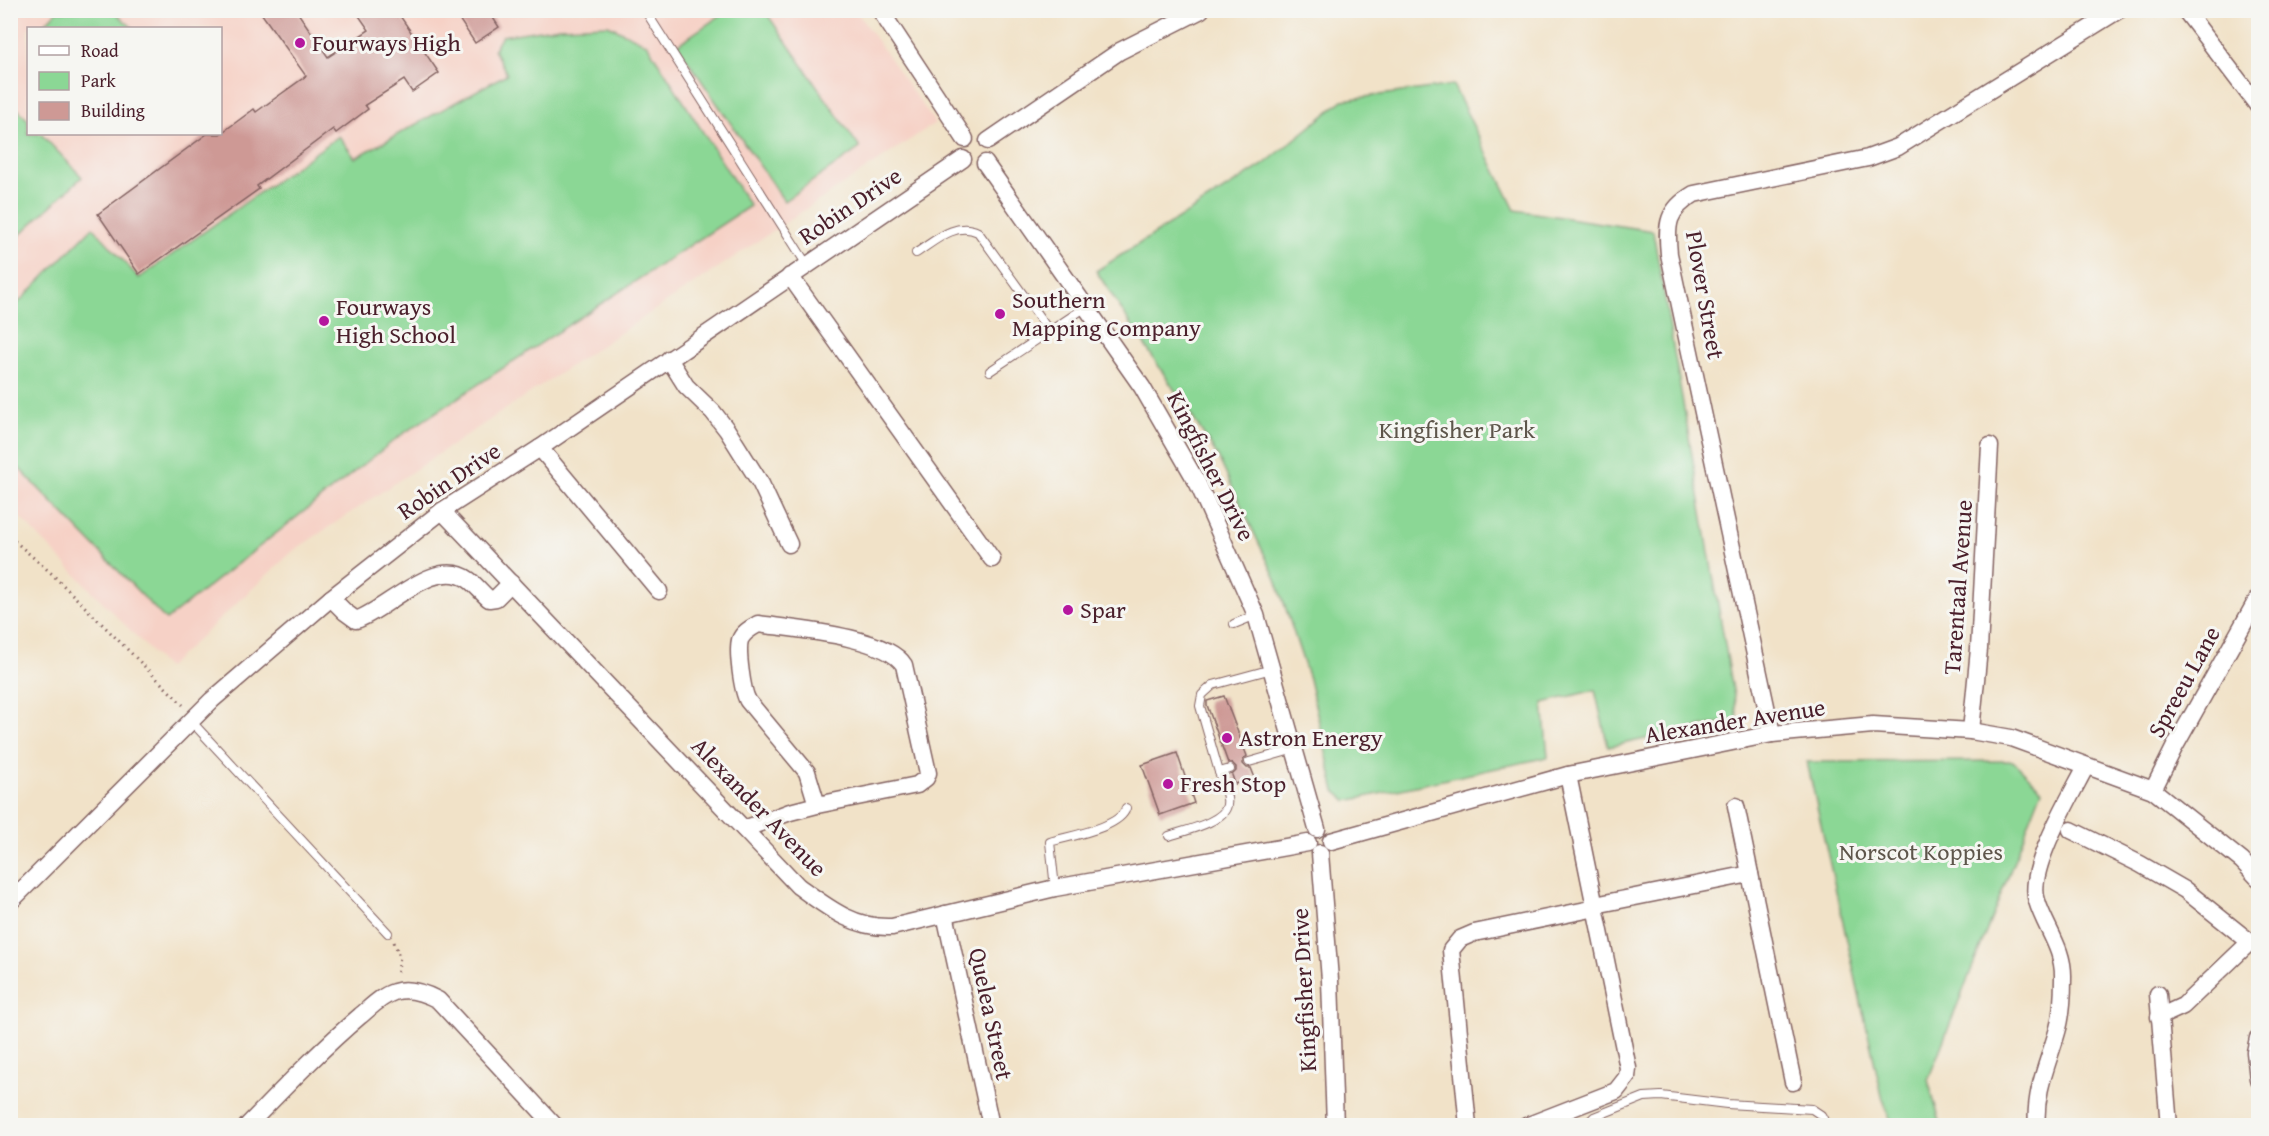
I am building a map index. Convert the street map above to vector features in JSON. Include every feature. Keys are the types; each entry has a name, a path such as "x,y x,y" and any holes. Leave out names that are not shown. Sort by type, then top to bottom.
{"street":[{"path":"880,10 966,139"},
{"path":"988,141 1120,51 1201,10"},
{"name":"Plover Street","path":"1772,734 1669,254 1667,231 1673,210 1680,202 1694,194 1868,158 1898,147 2119,10"},
{"path":"2185,10 2259,106"},
{"path":"977,135 988,141 991,154 985,163 975,166 963,159 961,148 966,139 977,135"},
{"name":"Robin Drive","path":"10,902 220,693 332,598 442,511 540,448 963,159"},
{"name":"Kingfisher Drive","path":"985,163 1142,387 1198,484 1256,615 1319,842 1330,980 1335,1125"},
{"path":"790,276 992,559"},
{"path":"669,359 686,386 713,412 727,430 761,484 789,544"},
{"name":"Tarentaal Avenue","path":"1971,731 1979,649 1990,446"},
{"path":"540,448 659,591"},
{"name":"Alexander Avenue","path":"442,511 798,886 832,911 852,921 876,928 892,927 1055,888 1319,842 1568,775 1772,734 1873,725 1971,731 2011,738 2153,790 2242,861 2259,878"},
{"path":"332,598 356,620 369,616 417,582 438,576 457,574 470,580 489,599 496,598 511,583"},
{"name":"Spreeu Lane","path":"2153,790 2174,748 2259,598"},
{"path":"744,829 790,812 917,785 926,778 928,773 903,665 897,658 862,640 758,624 745,633 740,642 744,696 807,772 818,805"},
{"path":"2037,1125 2037,1100 2058,1029 2063,976 2056,940 2043,917 2035,895 2036,873 2040,860 2086,765"},
{"path":"1526,1125 1616,1091 1627,1077 1628,1068 1568,775"},
{"path":"1736,806 1793,1082"},
{"path":"2071,830 2140,864 2178,886 2254,938 2183,1006 2159,1017"},
{"path":"1468,1125 1450,950 1460,939 1474,933 1750,874"},
{"name":"Quelea Street","path":"945,914 991,1125"},
{"path":"247,1125 332,1041 377,1002 394,992 412,991 438,1000 555,1125"},
{"path":"2158,994 2169,1125"},
{"path":"2259,1038 2254,1052 2259,1079"}],"lane":[{"path":"645,10 807,265"},
{"path":"916,253 951,230 962,228 978,232 1050,332"},
{"path":"990,371 1086,307"},
{"path":"1234,624 1256,615"},
{"path":"1169,836 1216,820 1225,812 1228,804 1200,706 1202,695 1213,685 1272,669"},
{"path":"193,719 388,933"},
{"path":"1249,762 1295,749"},
{"path":"1220,772 1230,769"},
{"path":"1055,888 1050,842 1111,823 1122,817 1126,808"},
{"path":"1585,1125 1594,1117 1644,1097 1661,1096 1726,1104 1812,1109 1821,1115 1827,1125"}],"path":[{"path":"10,537 51,574 193,719"},
{"path":"388,933 400,957 394,992"}],"shaded area":[{"name":"Fourways High School","path":"10,11 856,11 935,123 293,551 167,668 11,508"}],"green space":[{"path":"57,11 113,11 132,27 42,27"},
{"path":"727,11 765,11 860,148 784,201 677,45"},
{"path":"608,25 647,44 750,206 401,435 166,620 11,460 11,310 93,227 139,278 339,136 355,158 507,74 494,50 502,36 560,27"},
{"name":"Kingfisher Park","path":"1453,85 1515,210 1653,231 1738,719 1608,747 1595,690 1543,703 1548,757 1347,801 1335,791 1309,679 1276,579 1216,453 1096,271 1263,165 1343,100"},
{"path":"10,101 27,119 27,135 42,135 82,177 11,243"},
{"name":"Norscot Koppies","path":"2013,761 2042,790 1928,1080 1941,1125 1892,1125 1882,1096 1807,762"}],"building":[{"path":"259,10 296,10 328,57 369,30 355,10 396,10 439,73 412,92 404,80 365,105 368,109 336,133 333,129 257,186 259,189 139,274 98,214 206,135 222,135 222,133 254,109 256,112 306,76"},
{"path":"453,10 488,10 499,27 475,43"},
{"path":"1224,696 1247,756 1243,764 1251,768 1255,778 1235,784 1232,775 1236,767 1228,763 1207,705 1207,701"},
{"name":"Fresh Stop","path":"1177,753 1194,803 1160,815 1142,765"}],"place":[{"name":"Fourways High","path":"300,43"},
{"name":"Southern Mapping Company","path":"1000,314"},
{"name":"Fourways High School","path":"324,321"},
{"name":"Spar","path":"1068,610"},
{"name":"Astron Energy","path":"1227,738"},
{"name":"Fresh Stop","path":"1168,784"}]}
